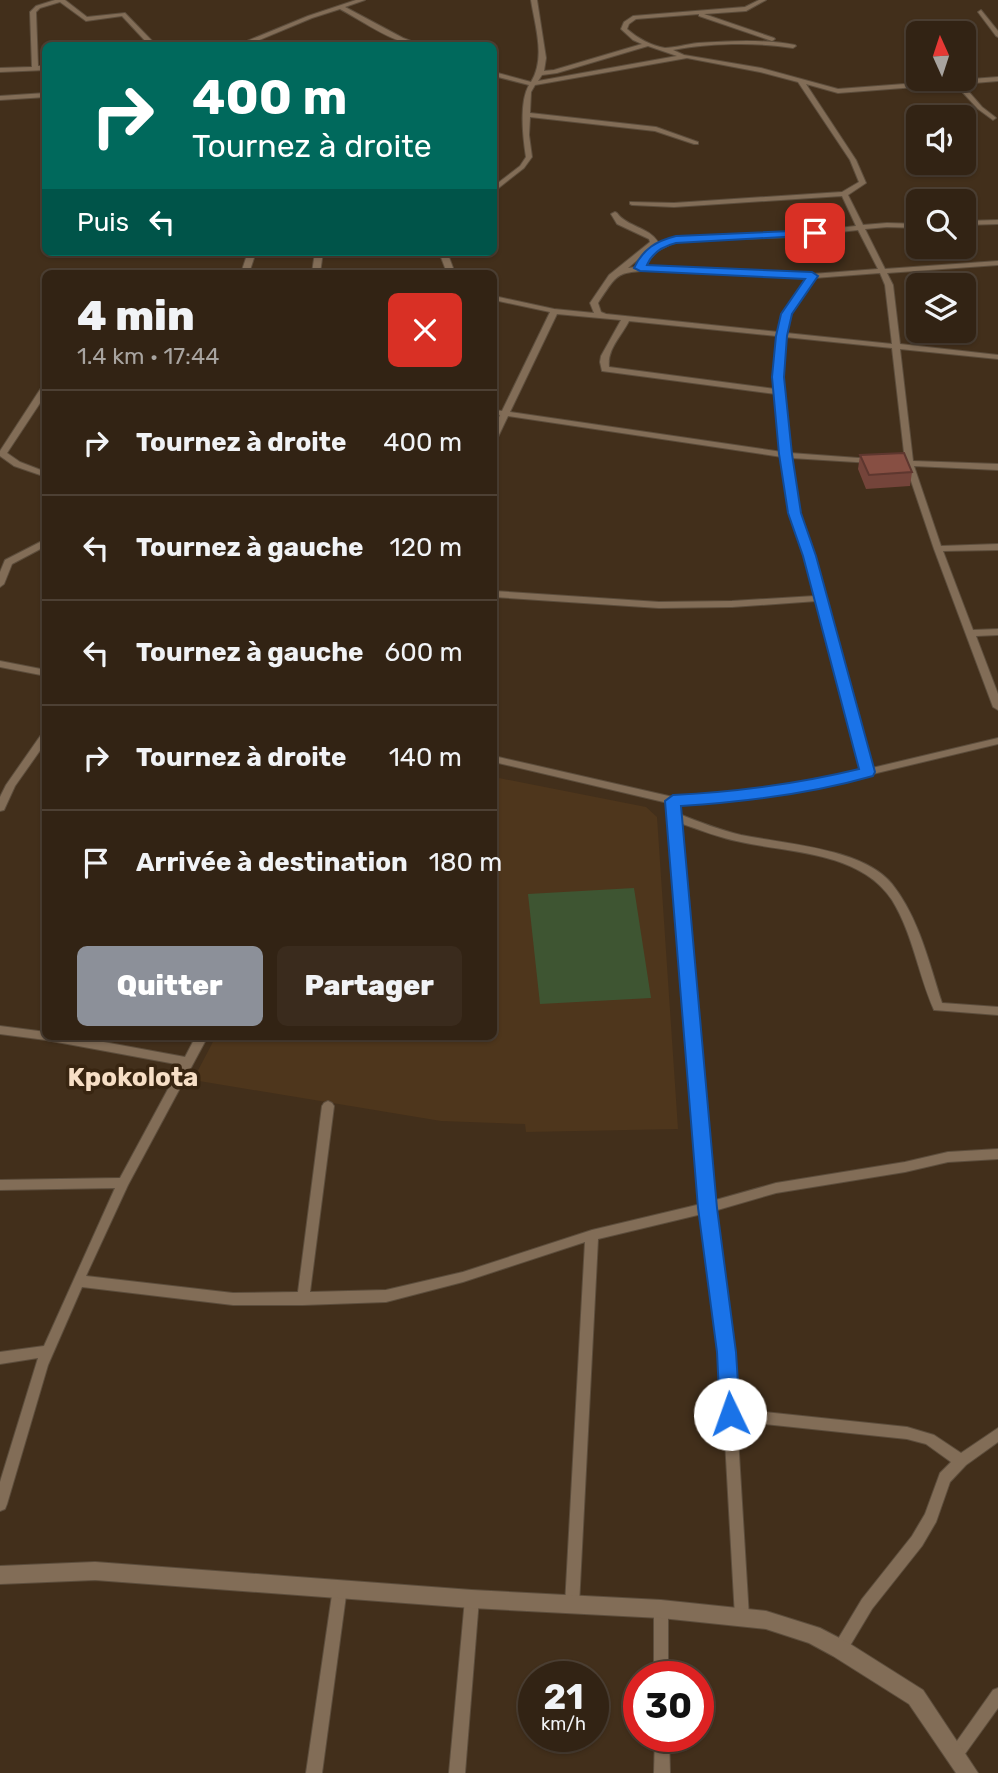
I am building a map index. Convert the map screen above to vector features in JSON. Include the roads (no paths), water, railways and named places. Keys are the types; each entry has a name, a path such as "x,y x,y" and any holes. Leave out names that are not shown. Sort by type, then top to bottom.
{"street":[{"path":"35,68 33,12 38,7 61,0 86,19 123,14 150,42"},
{"path":"248,42 362,0"},
{"path":"497,187 522,167 528,157 528,92 540,73 543,58 534,0"},
{"path":"763,0 746,9 653,15 631,20 625,29 635,39 666,50 761,70 838,91 906,86"},
{"path":"340,7 411,42"},
{"path":"981,12 998,35"},
{"path":"691,13 793,46"},
{"path":"666,50 678,45 783,43"},
{"path":"540,73 555,72 647,44"},
{"path":"497,76 532,84 687,56"},
{"path":"0,70 42,68"},
{"path":"976,81 998,79"},
{"path":"632,204 674,205 845,194 863,183 853,160 801,82"},
{"path":"965,91 993,118"},
{"path":"0,98 42,94"},
{"path":"528,115 656,129 696,143"},
{"path":"845,194 889,285 909,463 938,550 998,707"},
{"path":"606,316 598,313 594,303 615,274 654,242 652,238 620,222 615,214"},
{"path":"976,223 998,222"},
{"path":"640,268 645,256 662,243 676,239 906,226"},
{"path":"615,274 640,268 812,276 998,263"},
{"path":"812,276 786,314 781,336 780,392 786,454 794,513 821,598 868,772"},
{"path":"497,299 554,311 998,357"},
{"path":"554,311 499,413 786,454 882,462"},
{"path":"626,318 623,330 605,353 605,369 780,392"},
{"path":"42,393 1,453 16,464 42,474"},
{"path":"895,463 998,467"},
{"path":"0,584 8,562 42,544"},
{"path":"938,550 998,547"},
{"path":"497,594 659,605 732,604 821,598"},
{"path":"970,633 998,632"},
{"path":"0,664 42,672"},
{"path":"0,807 5,783 42,739"},
{"path":"497,760 673,801 735,797 810,786 998,741"},
{"path":"673,801 708,1208 726,1352 742,1617"},
{"path":"673,816 738,838 847,861 874,873 886,883 904,913 938,1007 998,1011"},
{"path":"0,1030 42,1035"},
{"path":"68,1040 188,1062"},
{"path":"0,1504 48,1351 78,1281 123,1183 200,1040"},
{"path":"303,1298 328,1106"},
{"path":"78,1281 233,1299 386,1296 463,1277 592,1235 708,1208 776,1188 905,1167 947,1157 998,1154"},
{"path":"0,1185 123,1183"},
{"path":"572,1605 592,1235"},
{"path":"0,1358 48,1351"},
{"path":"730,1414 907,1433 929,1439 961,1461"},
{"path":"945,1478 961,1461 998,1434"},
{"path":"840,1649 867,1604 917,1541 931,1517 945,1478 947,1453"},
{"path":"0,1575 95,1571 472,1599 661,1609 766,1620 813,1635 916,1697 957,1753 968,1773"},
{"path":"314,1773 340,1588"},
{"path":"457,1773 472,1599"},
{"path":"661,1609 661,1661"},
{"path":"957,1753 998,1695"},
{"path":"662,1752 662,1773"}],"district":[{"name":"Kpokolota","path":"133,1077"}]}
